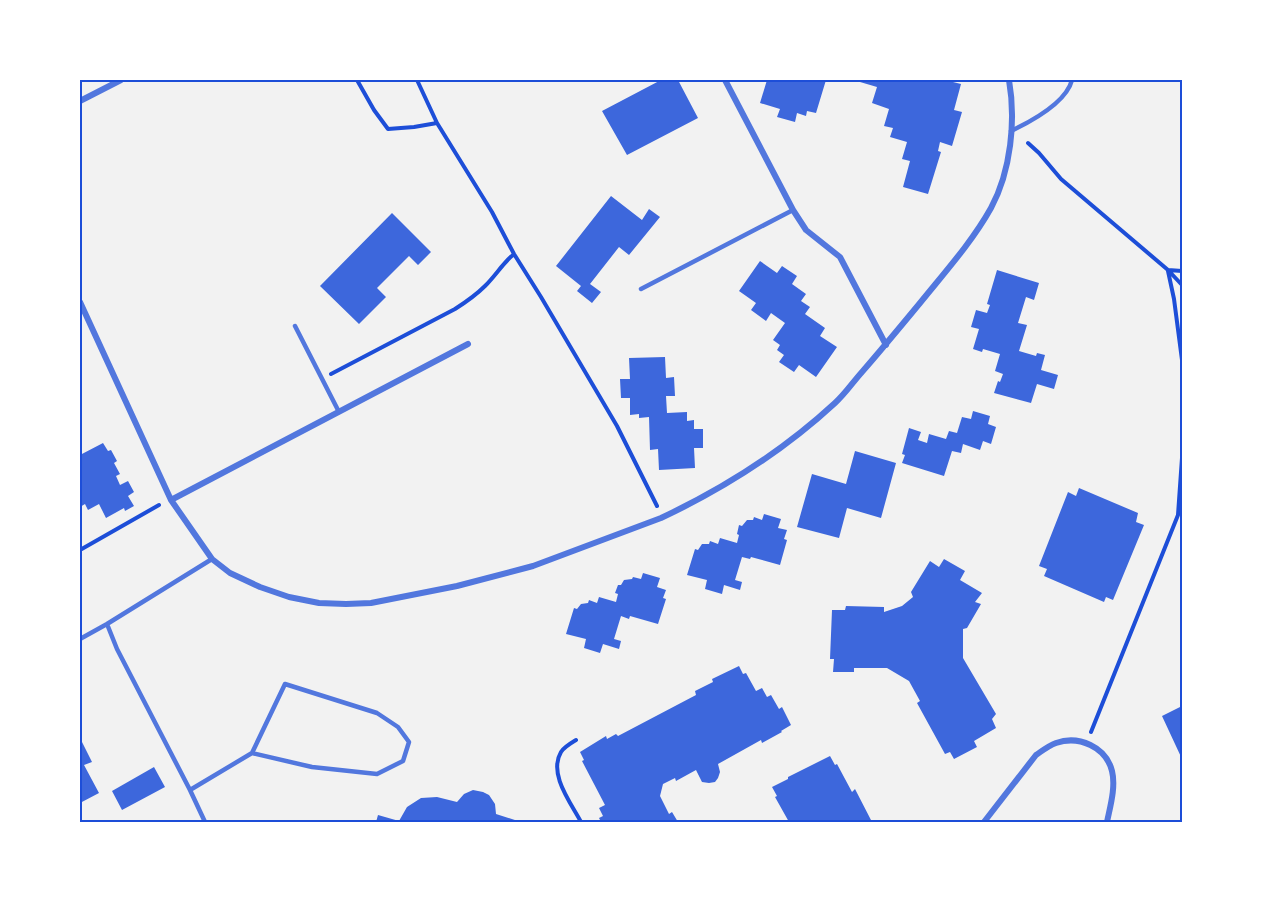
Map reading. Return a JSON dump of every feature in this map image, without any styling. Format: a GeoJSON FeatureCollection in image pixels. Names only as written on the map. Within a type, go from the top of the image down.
{"type":"FeatureCollection","features":[{"type":"Feature","properties":{"kind":"street"},"geometry":{"type":"LineString","coordinates":[[80,101],[121,80]]}},
{"type":"Feature","properties":{"kind":"street"},"geometry":{"type":"LineString","coordinates":[[725,80],[793,210],[806,230],[840,258],[886,345]]}},
{"type":"Feature","properties":{"kind":"street"},"geometry":{"type":"LineString","coordinates":[[80,302],[171,500],[212,559],[230,573],[269,590],[319,603],[371,603],[434,591],[533,566],[661,518],[714,492],[746,472],[779,450],[836,402],[886,345],[975,233],[992,206],[1003,178],[1011,141],[1012,98],[1009,80]]}},
{"type":"Feature","properties":{"kind":"street"},"geometry":{"type":"LineString","coordinates":[[171,500],[468,344]]}},
{"type":"Feature","properties":{"kind":"street"},"geometry":{"type":"LineString","coordinates":[[984,822],[1036,755],[1056,743],[1067,741],[1086,743],[1096,748],[1108,760],[1112,772],[1113,788],[1107,822]]}},
{"type":"Feature","properties":{"kind":"lane"},"geometry":{"type":"LineString","coordinates":[[1011,131],[1028,123],[1059,101],[1072,80]]}},
{"type":"Feature","properties":{"kind":"lane"},"geometry":{"type":"LineString","coordinates":[[641,289],[793,210]]}},
{"type":"Feature","properties":{"kind":"lane"},"geometry":{"type":"LineString","coordinates":[[295,326],[339,412]]}},
{"type":"Feature","properties":{"kind":"lane"},"geometry":{"type":"LineString","coordinates":[[80,639],[212,559]]}},
{"type":"Feature","properties":{"kind":"lane"},"geometry":{"type":"LineString","coordinates":[[107,624],[117,649],[205,822]]}},
{"type":"Feature","properties":{"kind":"lane"},"geometry":{"type":"LineString","coordinates":[[190,790],[252,753],[285,684],[377,713],[398,727],[409,742],[404,761],[377,774],[312,766],[252,753]]}},
{"type":"Feature","properties":{"kind":"path"},"geometry":{"type":"LineString","coordinates":[[357,80],[388,129],[414,128],[438,123]]}},
{"type":"Feature","properties":{"kind":"path"},"geometry":{"type":"LineString","coordinates":[[417,80],[438,123],[617,426],[658,508]]}},
{"type":"Feature","properties":{"kind":"path"},"geometry":{"type":"LineString","coordinates":[[1028,143],[1061,179],[1168,270],[1182,285]]}},
{"type":"Feature","properties":{"kind":"path"},"geometry":{"type":"LineString","coordinates":[[323,379],[455,309],[486,285],[514,254]]}},
{"type":"Feature","properties":{"kind":"path"},"geometry":{"type":"LineString","coordinates":[[1168,270],[1182,271]]}},
{"type":"Feature","properties":{"kind":"path"},"geometry":{"type":"LineString","coordinates":[[1168,270],[1182,360]]}},
{"type":"Feature","properties":{"kind":"path"},"geometry":{"type":"LineString","coordinates":[[1086,743],[1178,515],[1182,458]]}},
{"type":"Feature","properties":{"kind":"path"},"geometry":{"type":"LineString","coordinates":[[80,550],[154,507],[171,500]]}},
{"type":"Feature","properties":{"kind":"path"},"geometry":{"type":"LineString","coordinates":[[576,740],[562,750],[556,764],[557,777],[581,822]]}},
{"type":"Feature","properties":{"kind":"building"},"geometry":{"type":"Polygon","coordinates":[[[661,80],[678,80],[698,118],[627,155],[602,111],[661,80]]]}},
{"type":"Feature","properties":{"kind":"building"},"geometry":{"type":"Polygon","coordinates":[[[767,80],[826,80],[816,113],[807,111],[806,116],[797,113],[795,122],[777,117],[780,109],[760,103],[767,80]]]}},
{"type":"Feature","properties":{"kind":"building"},"geometry":{"type":"Polygon","coordinates":[[[861,80],[953,80],[961,84],[954,110],[962,112],[952,146],[940,142],[938,151],[941,152],[928,194],[903,187],[910,161],[902,159],[907,142],[890,137],[893,128],[884,126],[889,109],[872,103],[877,87],[860,82],[861,80]]]}},
{"type":"Feature","properties":{"kind":"building"},"geometry":{"type":"Polygon","coordinates":[[[611,196],[642,220],[649,209],[660,217],[629,255],[619,247],[590,284],[601,292],[592,303],[577,291],[581,286],[556,266],[611,196]]]}},
{"type":"Feature","properties":{"kind":"building"},"geometry":{"type":"Polygon","coordinates":[[[392,213],[431,252],[418,265],[409,256],[377,288],[386,297],[359,324],[320,286],[392,213]]]}},
{"type":"Feature","properties":{"kind":"building"},"geometry":{"type":"Polygon","coordinates":[[[760,261],[777,273],[782,266],[797,276],[792,284],[806,294],[801,301],[810,307],[805,314],[825,328],[820,336],[837,347],[816,377],[799,365],[794,372],[779,362],[784,355],[777,350],[780,345],[773,340],[785,323],[771,313],[766,321],[751,310],[756,303],[739,291],[760,261]]]}},
{"type":"Feature","properties":{"kind":"building"},"geometry":{"type":"Polygon","coordinates":[[[997,270],[1039,283],[1034,300],[1026,297],[1018,323],[1027,325],[1019,351],[1036,356],[1037,353],[1045,355],[1041,370],[1058,375],[1054,389],[1037,384],[1031,403],[994,393],[1003,374],[995,371],[1000,354],[983,349],[982,352],[973,349],[979,329],[971,327],[976,310],[987,313],[990,305],[987,304],[997,270]]]}},
{"type":"Feature","properties":{"kind":"building"},"geometry":{"type":"Polygon","coordinates":[[[665,357],[666,378],[674,377],[675,396],[666,396],[667,413],[687,412],[687,421],[694,420],[694,429],[703,429],[703,448],[694,448],[695,468],[659,470],[658,449],[650,450],[649,417],[639,418],[639,414],[630,415],[630,398],[621,398],[620,379],[630,379],[629,358],[665,357]]]}},
{"type":"Feature","properties":{"kind":"building"},"geometry":{"type":"Polygon","coordinates":[[[973,411],[990,416],[988,424],[996,427],[991,444],[983,441],[980,450],[963,444],[961,453],[952,451],[944,476],[902,463],[909,428],[921,432],[918,440],[927,443],[929,434],[946,439],[949,431],[957,433],[962,417],[971,419],[973,411]]]}},
{"type":"Feature","properties":{"kind":"building"},"geometry":{"type":"Polygon","coordinates":[[[103,443],[108,451],[111,450],[117,461],[114,463],[120,474],[116,476],[120,485],[128,481],[134,492],[128,496],[134,506],[125,511],[124,508],[106,518],[99,504],[88,510],[85,504],[80,507],[80,455],[103,443]]]}},
{"type":"Feature","properties":{"kind":"building"},"geometry":{"type":"Polygon","coordinates":[[[855,451],[896,463],[881,518],[847,508],[839,538],[797,527],[812,474],[846,484],[855,451]]]}},
{"type":"Feature","properties":{"kind":"building"},"geometry":{"type":"Polygon","coordinates":[[[1079,488],[1138,513],[1136,522],[1144,525],[1113,600],[1106,597],[1104,602],[1044,576],[1047,569],[1039,566],[1068,492],[1076,496],[1079,488]]]}},
{"type":"Feature","properties":{"kind":"building"},"geometry":{"type":"Polygon","coordinates":[[[764,514],[781,519],[778,528],[787,530],[784,539],[787,540],[780,565],[751,557],[750,559],[742,557],[735,580],[742,582],[740,590],[724,585],[722,594],[705,589],[707,580],[687,575],[695,549],[698,550],[702,544],[709,544],[710,541],[718,544],[720,538],[737,543],[739,525],[742,526],[754,517],[762,520],[764,514]]]}},
{"type":"Feature","properties":{"kind":"building"},"geometry":{"type":"Polygon","coordinates":[[[944,559],[965,571],[960,580],[982,593],[975,602],[981,604],[967,628],[963,629],[963,658],[996,714],[992,719],[996,728],[974,741],[977,747],[954,759],[950,752],[945,754],[917,703],[920,701],[909,681],[887,668],[854,668],[854,672],[833,672],[834,659],[830,659],[832,610],[845,610],[846,606],[884,607],[884,612],[902,606],[913,597],[911,592],[930,561],[939,567],[944,559]]]}},
{"type":"Feature","properties":{"kind":"building"},"geometry":{"type":"Polygon","coordinates":[[[643,573],[660,578],[657,587],[666,590],[663,598],[666,599],[658,624],[630,616],[629,619],[621,616],[614,639],[621,641],[619,649],[603,644],[600,653],[584,648],[586,639],[566,634],[574,608],[577,609],[589,600],[597,603],[599,597],[616,602],[618,594],[615,593],[618,585],[633,577],[641,579],[643,573]]]}},
{"type":"Feature","properties":{"kind":"building"},"geometry":{"type":"Polygon","coordinates":[[[739,666],[743,674],[746,673],[756,691],[762,688],[767,697],[771,695],[779,709],[782,707],[791,725],[762,743],[761,740],[718,764],[720,772],[715,782],[702,782],[696,770],[676,781],[675,778],[663,784],[660,796],[669,814],[672,812],[678,822],[601,822],[599,818],[603,816],[599,808],[605,805],[582,761],[584,760],[580,752],[606,736],[607,739],[616,734],[618,736],[696,695],[695,691],[713,682],[712,679],[739,666]]]}},
{"type":"Feature","properties":{"kind":"building"},"geometry":{"type":"Polygon","coordinates":[[[1182,706],[1182,759],[1162,716],[1182,706]]]}},
{"type":"Feature","properties":{"kind":"building"},"geometry":{"type":"Polygon","coordinates":[[[80,738],[92,762],[84,765],[99,793],[80,803],[80,738]]]}},
{"type":"Feature","properties":{"kind":"building"},"geometry":{"type":"Polygon","coordinates":[[[830,756],[835,765],[837,764],[852,792],[855,789],[872,822],[789,822],[772,787],[830,756]]]}},
{"type":"Feature","properties":{"kind":"building"},"geometry":{"type":"Polygon","coordinates":[[[154,767],[165,787],[122,810],[112,791],[154,767]]]}},
{"type":"Feature","properties":{"kind":"building"},"geometry":{"type":"Polygon","coordinates":[[[473,790],[489,795],[495,804],[496,814],[521,822],[376,822],[378,815],[399,821],[407,807],[421,798],[437,797],[457,802],[464,794],[473,790]]]}}]}
